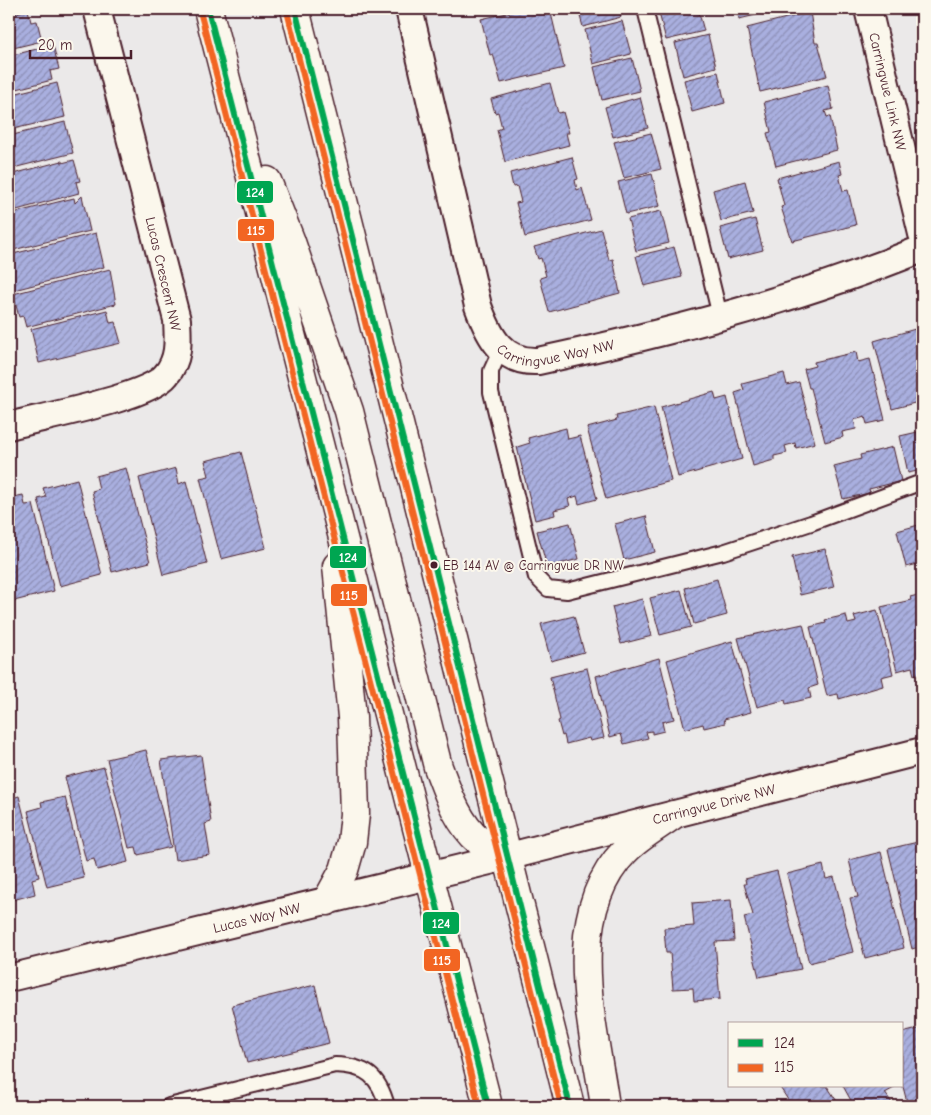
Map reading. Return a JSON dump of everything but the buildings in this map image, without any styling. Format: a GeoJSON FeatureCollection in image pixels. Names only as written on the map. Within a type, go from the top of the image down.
{"type":"FeatureCollection","features":[{"type":"Feature","properties":{"kind":"main road"},"geometry":{"type":"LineString","coordinates":[[208,9],[488,1106]]}},
{"type":"Feature","properties":{"kind":"main road"},"geometry":{"type":"LineString","coordinates":[[295,9],[506,857],[570,1106]]}},
{"type":"Feature","properties":{"kind":"main road"},"geometry":{"type":"LineString","coordinates":[[226,78],[291,242],[349,411],[438,767],[450,800],[464,824],[479,842],[506,857]]}},
{"type":"Feature","properties":{"kind":"main road"},"geometry":{"type":"LineString","coordinates":[[327,472],[352,717],[355,793],[352,842],[344,870],[327,901]]}},
{"type":"Feature","properties":{"kind":"main road"},"geometry":{"type":"LineString","coordinates":[[605,1106],[586,975],[588,929],[593,908],[607,874],[625,851],[673,815]]}},
{"type":"Feature","properties":{"kind":"street","name":"Lucas Crescent NW"},"geometry":{"type":"LineString","coordinates":[[9,426],[130,395],[153,385],[165,376],[173,364],[179,346],[177,320],[97,9]]}},
{"type":"Feature","properties":{"kind":"street","name":"Carringvue Way NW"},"geometry":{"type":"LineString","coordinates":[[409,9],[478,306],[486,328],[501,348],[514,358],[526,362],[538,361],[720,316],[802,294],[864,273],[922,249]]}},
{"type":"Feature","properties":{"kind":"street","name":"Carringvue Link NW"},"geometry":{"type":"LineString","coordinates":[[868,9],[922,234]]}},
{"type":"Feature","properties":{"kind":"street","name":"Carringvue Drive NW"},"geometry":{"type":"LineString","coordinates":[[506,857],[922,751]]}},
{"type":"Feature","properties":{"kind":"street","name":"Lucas Way NW"},"geometry":{"type":"LineString","coordinates":[[9,978],[506,857]]}},
{"type":"Feature","properties":{"kind":"lane"},"geometry":{"type":"LineString","coordinates":[[645,9],[720,316]]}},
{"type":"Feature","properties":{"kind":"lane"},"geometry":{"type":"LineString","coordinates":[[501,348],[491,371],[494,403],[536,577],[548,589],[566,591],[723,552],[811,523],[922,482]]}},
{"type":"Feature","properties":{"kind":"lane"},"geometry":{"type":"LineString","coordinates":[[169,1106],[335,1065],[356,1067],[366,1071],[374,1078],[387,1106]]}},
{"type":"Feature","properties":{"kind":"transit line","name":"124"},"geometry":{"type":"LineString","coordinates":[[208,9],[488,1106]]}},
{"type":"Feature","properties":{"kind":"transit line","name":"124"},"geometry":{"type":"LineString","coordinates":[[295,9],[570,1106]]}},
{"type":"Feature","properties":{"kind":"transit line","name":"115"},"geometry":{"type":"LineString","coordinates":[[200,11],[479,1106]]}},
{"type":"Feature","properties":{"kind":"transit line","name":"115"},"geometry":{"type":"LineString","coordinates":[[287,11],[561,1106]]}},
{"type":"Feature","properties":{"kind":"place","name":"EB 144 AV @ Carringvue DR NW"},"geometry":{"type":"Point","coordinates":[434,565]}}]}
